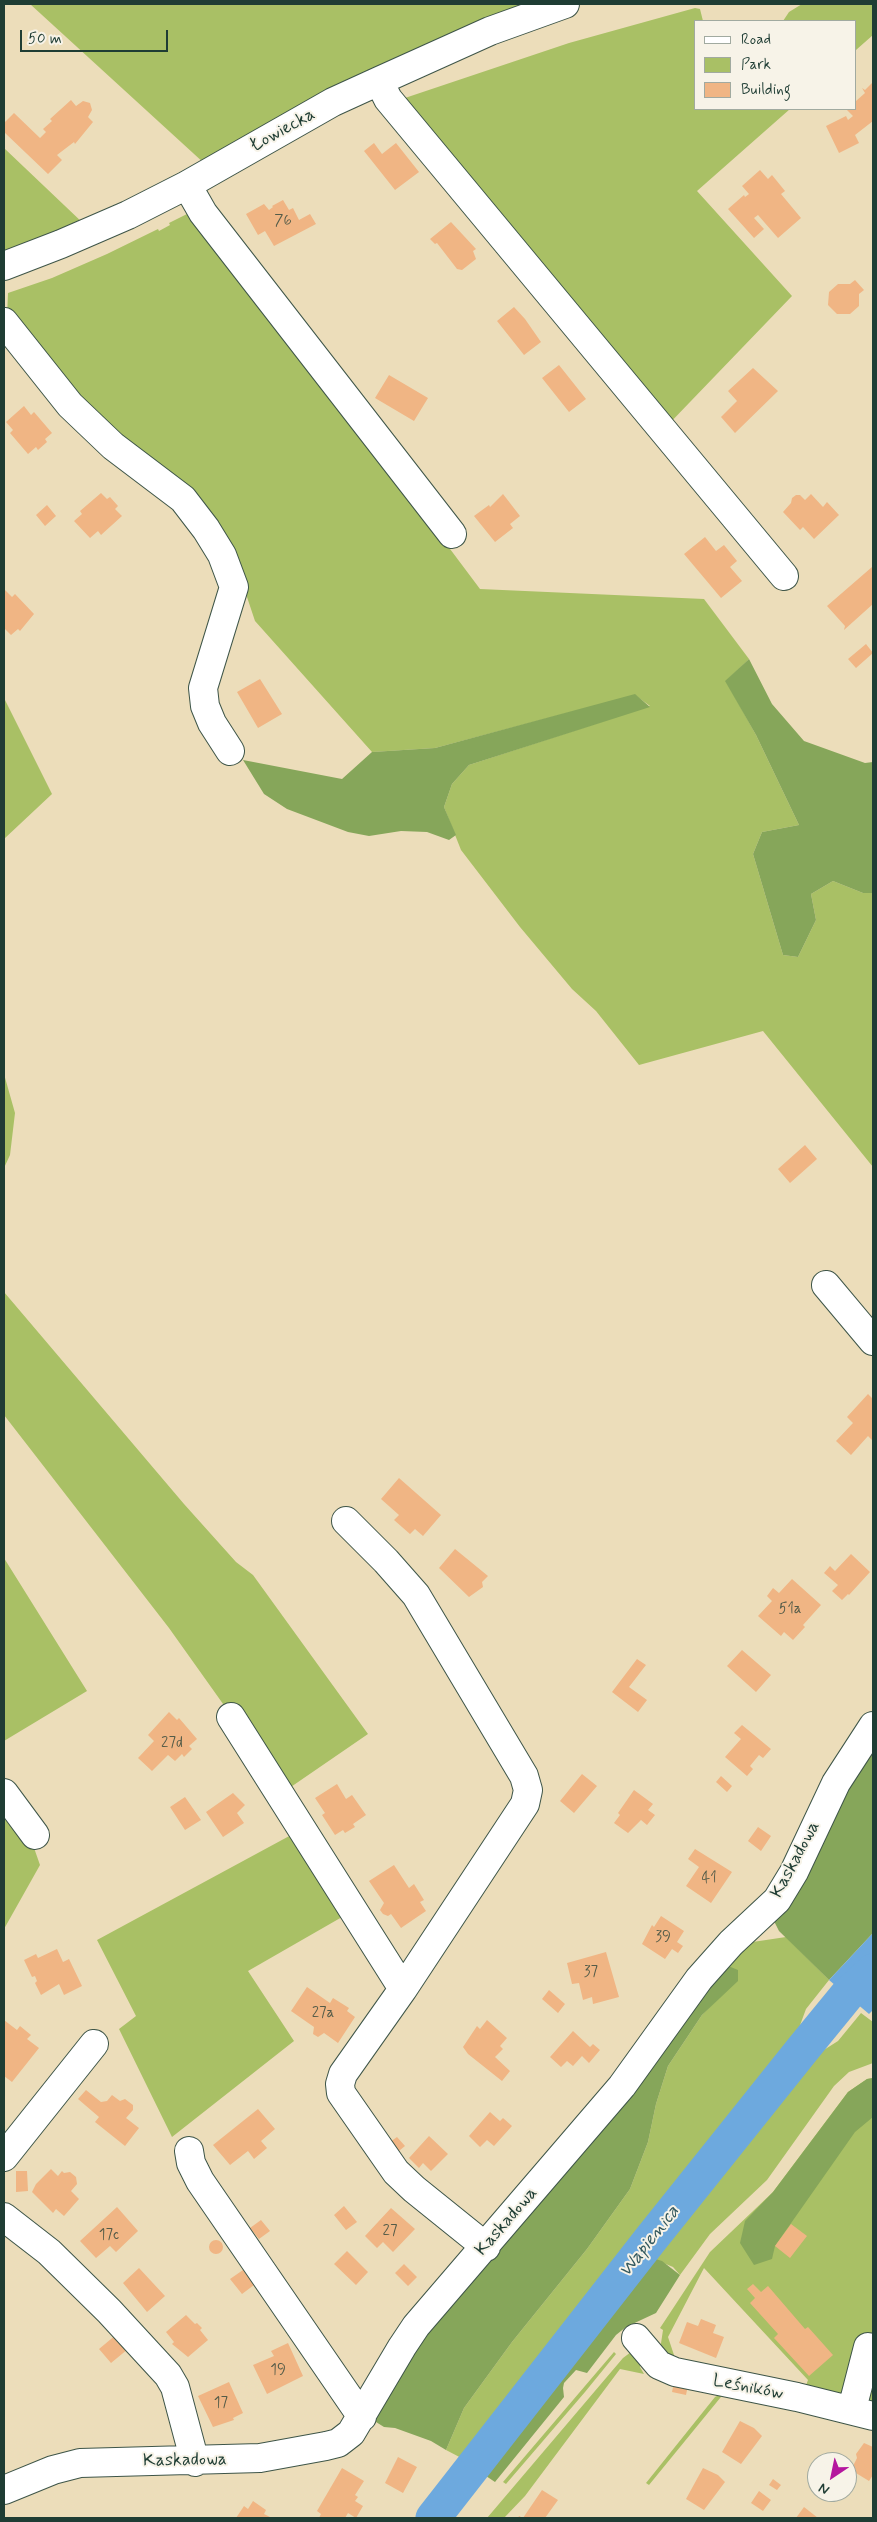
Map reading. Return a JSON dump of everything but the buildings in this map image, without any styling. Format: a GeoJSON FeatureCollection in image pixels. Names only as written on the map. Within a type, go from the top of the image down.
{"type":"FeatureCollection","features":[{"type":"Feature","properties":{"kind":"street","name":"Łowiecka"},"geometry":{"type":"LineString","coordinates":[[4,266],[120,219],[187,185],[333,102],[490,31],[566,4]]}},
{"type":"Feature","properties":{"kind":"street"},"geometry":{"type":"LineString","coordinates":[[379,81],[388,99],[784,576]]}},
{"type":"Feature","properties":{"kind":"street"},"geometry":{"type":"LineString","coordinates":[[187,185],[203,213],[452,534]]}},
{"type":"Feature","properties":{"kind":"street"},"geometry":{"type":"LineString","coordinates":[[4,322],[70,405],[112,446],[183,499],[206,529],[222,555],[234,587],[203,688],[204,706],[212,723],[230,751]]}},
{"type":"Feature","properties":{"kind":"street"},"geometry":{"type":"LineString","coordinates":[[826,1285],[873,1341]]}},
{"type":"Feature","properties":{"kind":"street"},"geometry":{"type":"LineString","coordinates":[[346,1521],[386,1561],[416,1595],[524,1776],[528,1790],[525,1804],[403,1989],[343,2074],[340,2084],[341,2093],[396,2172],[414,2189],[486,2247]]}},
{"type":"Feature","properties":{"kind":"street"},"geometry":{"type":"LineString","coordinates":[[231,1717],[403,1989]]}},
{"type":"Feature","properties":{"kind":"street","name":"Kaskadowa"},"geometry":{"type":"LineString","coordinates":[[4,2490],[53,2470],[80,2463],[195,2462],[260,2458],[338,2443],[351,2433],[416,2326],[486,2247],[622,2086],[699,1979],[731,1943],[777,1900],[794,1872],[836,1783],[873,1726]]}},
{"type":"Feature","properties":{"kind":"street"},"geometry":{"type":"LineString","coordinates":[[4,1792],[35,1835]]}},
{"type":"Feature","properties":{"kind":"street"},"geometry":{"type":"LineString","coordinates":[[4,2156],[94,2044]]}},
{"type":"Feature","properties":{"kind":"street"},"geometry":{"type":"LineString","coordinates":[[190,2151],[191,2163],[200,2180],[362,2417]]}},
{"type":"Feature","properties":{"kind":"street"},"geometry":{"type":"LineString","coordinates":[[4,2217],[48,2252],[109,2311],[168,2375],[175,2387],[195,2462]]}},
{"type":"Feature","properties":{"kind":"street","name":"Leśników"},"geometry":{"type":"LineString","coordinates":[[636,2338],[659,2365],[675,2372],[863,2412]]}},
{"type":"Feature","properties":{"kind":"street"},"geometry":{"type":"LineString","coordinates":[[863,2412],[868,2347]]}},
{"type":"Feature","properties":{"kind":"green space"},"geometry":{"type":"Polygon","coordinates":[[[30,4],[543,4],[205,164],[30,4]]]}},
{"type":"Feature","properties":{"kind":"green space"},"geometry":{"type":"Polygon","coordinates":[[[802,4],[873,4],[873,35],[857,49],[857,20],[784,20],[789,12],[802,4]]]}},
{"type":"Feature","properties":{"kind":"green space"},"geometry":{"type":"Polygon","coordinates":[[[695,8],[700,9],[703,20],[694,20],[694,110],[789,110],[697,191],[792,296],[665,428],[396,101],[569,43],[695,8]]]}},
{"type":"Feature","properties":{"kind":"green space"},"geometry":{"type":"Polygon","coordinates":[[[4,148],[85,225],[4,257],[4,148]]]}},
{"type":"Feature","properties":{"kind":"green space"},"geometry":{"type":"Polygon","coordinates":[[[193,211],[310,362],[480,589],[704,599],[749,659],[726,681],[756,735],[799,825],[762,832],[753,854],[783,955],[798,957],[816,920],[811,894],[833,881],[863,893],[873,893],[873,1167],[763,1031],[639,1065],[596,1011],[572,989],[520,927],[461,850],[444,807],[452,784],[469,765],[650,706],[635,695],[435,748],[372,752],[255,621],[243,585],[7,317],[8,293],[52,278],[158,229],[159,231],[170,225],[169,223],[193,211]]]}},
{"type":"Feature","properties":{"kind":"green space"},"geometry":{"type":"Polygon","coordinates":[[[749,659],[772,704],[804,741],[865,763],[873,762],[873,893],[863,893],[833,881],[811,894],[816,920],[798,957],[783,955],[753,854],[762,832],[799,825],[756,735],[725,681],[749,659]]]}},
{"type":"Feature","properties":{"kind":"green space"},"geometry":{"type":"Polygon","coordinates":[[[635,694],[650,707],[469,765],[452,784],[444,807],[456,835],[449,840],[427,832],[401,831],[369,836],[348,832],[287,809],[264,794],[243,760],[342,779],[372,752],[435,748],[635,694]]]}},
{"type":"Feature","properties":{"kind":"green space"},"geometry":{"type":"Polygon","coordinates":[[[4,698],[52,794],[4,839],[4,698]]]}},
{"type":"Feature","properties":{"kind":"green space"},"geometry":{"type":"Polygon","coordinates":[[[4,1074],[15,1113],[10,1155],[4,1168],[4,1074]]]}},
{"type":"Feature","properties":{"kind":"green space"},"geometry":{"type":"Polygon","coordinates":[[[4,1292],[184,1504],[236,1562],[253,1575],[368,1734],[285,1791],[169,1628],[4,1415],[4,1292]]]}},
{"type":"Feature","properties":{"kind":"green space"},"geometry":{"type":"Polygon","coordinates":[[[4,1558],[87,1691],[4,1741],[4,1558]]]}},
{"type":"Feature","properties":{"kind":"green space"},"geometry":{"type":"Polygon","coordinates":[[[873,1737],[873,1933],[829,1980],[779,1931],[774,1921],[873,1737]]]}},
{"type":"Feature","properties":{"kind":"green space"},"geometry":{"type":"Polygon","coordinates":[[[4,1806],[33,1845],[40,1865],[4,1929],[4,1806]]]}},
{"type":"Feature","properties":{"kind":"green space"},"geometry":{"type":"Polygon","coordinates":[[[293,1834],[349,1913],[248,1971],[294,2041],[172,2137],[119,2029],[136,2016],[97,1940],[293,1834]]]}},
{"type":"Feature","properties":{"kind":"green space"},"geometry":{"type":"Polygon","coordinates":[[[786,1937],[829,1980],[806,2009],[792,2047],[714,2143],[469,2462],[446,2450],[464,2408],[512,2342],[587,2249],[630,2189],[648,2142],[656,2104],[668,2066],[702,2015],[716,2000],[721,1963],[746,1943],[786,1937]]]}},
{"type":"Feature","properties":{"kind":"green space"},"geometry":{"type":"Polygon","coordinates":[[[721,1963],[738,1970],[738,1981],[702,2015],[668,2066],[656,2104],[648,2142],[630,2189],[587,2249],[512,2342],[464,2408],[446,2450],[431,2441],[395,2428],[384,2427],[376,2422],[373,2414],[394,2369],[721,1963]]]}},
{"type":"Feature","properties":{"kind":"green space"},"geometry":{"type":"Polygon","coordinates":[[[861,2013],[873,2022],[873,2063],[849,2072],[834,2086],[767,2180],[710,2234],[680,2275],[673,2267],[649,2257],[808,2060],[838,2041],[861,2013]]]}},
{"type":"Feature","properties":{"kind":"green space"},"geometry":{"type":"Polygon","coordinates":[[[873,2078],[873,2407],[685,2370],[660,2350],[663,2330],[660,2328],[710,2252],[773,2192],[848,2092],[867,2079],[873,2078]],[[704,2268],[668,2337],[676,2361],[805,2388],[808,2380],[704,2268]]]}},
{"type":"Feature","properties":{"kind":"green space"},"geometry":{"type":"Polygon","coordinates":[[[873,2078],[873,2117],[855,2132],[775,2246],[772,2259],[754,2265],[740,2243],[745,2221],[773,2192],[848,2092],[867,2079],[873,2078]]]}},
{"type":"Feature","properties":{"kind":"green space"},"geometry":{"type":"Polygon","coordinates":[[[649,2257],[662,2261],[680,2275],[656,2313],[626,2327],[616,2335],[587,2373],[576,2370],[564,2383],[564,2397],[495,2482],[477,2470],[649,2257]]]}},
{"type":"Feature","properties":{"kind":"green space"},"geometry":{"type":"Polygon","coordinates":[[[614,2352],[616,2354],[585,2392],[506,2484],[503,2482],[614,2352]]]}},
{"type":"Feature","properties":{"kind":"green space"},"geometry":{"type":"Polygon","coordinates":[[[631,2352],[641,2357],[640,2367],[644,2374],[620,2369],[525,2496],[504,2518],[487,2518],[623,2358],[631,2352]]]}},
{"type":"Feature","properties":{"kind":"green space"},"geometry":{"type":"Polygon","coordinates":[[[725,2392],[649,2485],[646,2483],[715,2397],[725,2392]]]}},
{"type":"Feature","properties":{"kind":"water"},"geometry":{"type":"Polygon","coordinates":[[[873,1933],[873,2010],[869,2014],[829,1980],[873,1933]]]}},
{"type":"Feature","properties":{"kind":"waterway","name":"Wapienica"},"geometry":{"type":"LineString","coordinates":[[433,2518],[650,2240],[802,2050],[847,1995],[873,1971]]}}]}
